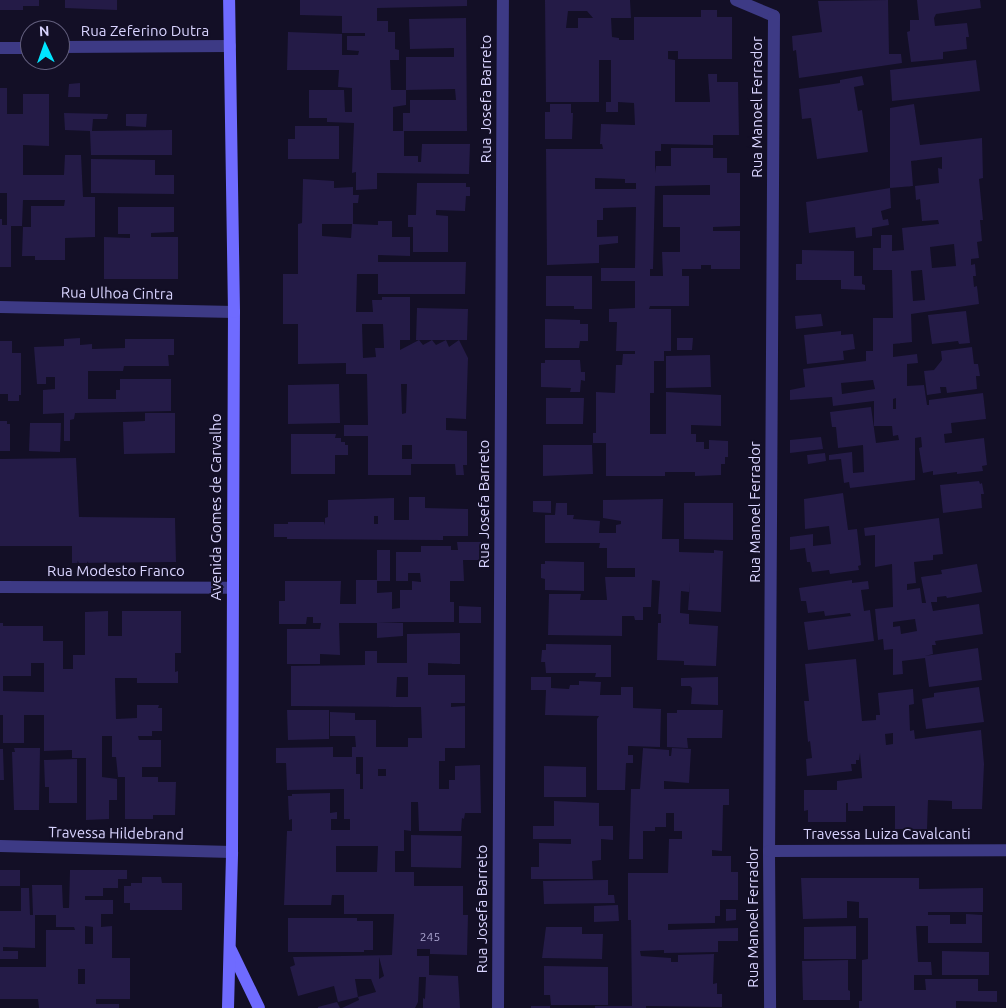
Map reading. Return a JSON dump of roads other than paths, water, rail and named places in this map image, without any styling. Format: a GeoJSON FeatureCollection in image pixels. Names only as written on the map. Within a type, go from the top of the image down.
{"type":"FeatureCollection","features":[{"type":"Feature","properties":{"kind":"street","name":"Avenida Gomes de Carvalho"},"geometry":{"type":"LineString","coordinates":[[229,0],[234,312],[230,948],[259,1008]]}},
{"type":"Feature","properties":{"kind":"street","name":"Rua Josefa Barreto"},"geometry":{"type":"LineString","coordinates":[[498,1008],[502,0]]}},
{"type":"Feature","properties":{"kind":"street","name":"Rua Manoel Ferrador"},"geometry":{"type":"LineString","coordinates":[[736,0],[774,16],[769,851],[770,1008]]}},
{"type":"Feature","properties":{"kind":"street","name":"Rua Zeferino Dutra"},"geometry":{"type":"LineString","coordinates":[[70,47],[230,46]]}},
{"type":"Feature","properties":{"kind":"street"},"geometry":{"type":"LineString","coordinates":[[0,48],[20,48]]}},
{"type":"Feature","properties":{"kind":"street","name":"Rua Ulhoa Cintra"},"geometry":{"type":"LineString","coordinates":[[0,307],[234,312]]}},
{"type":"Feature","properties":{"kind":"street","name":"Rua Modesto Franco"},"geometry":{"type":"LineString","coordinates":[[0,587],[231,588]]}},
{"type":"Feature","properties":{"kind":"street","name":"Travessa Hildebrand"},"geometry":{"type":"LineString","coordinates":[[0,846],[232,852]]}},
{"type":"Feature","properties":{"kind":"street","name":"Travessa Luiza Cavalcanti"},"geometry":{"type":"LineString","coordinates":[[769,851],[1006,850]]}},
{"type":"Feature","properties":{"kind":"street"},"geometry":{"type":"LineString","coordinates":[[228,1008],[230,948]]}}]}
